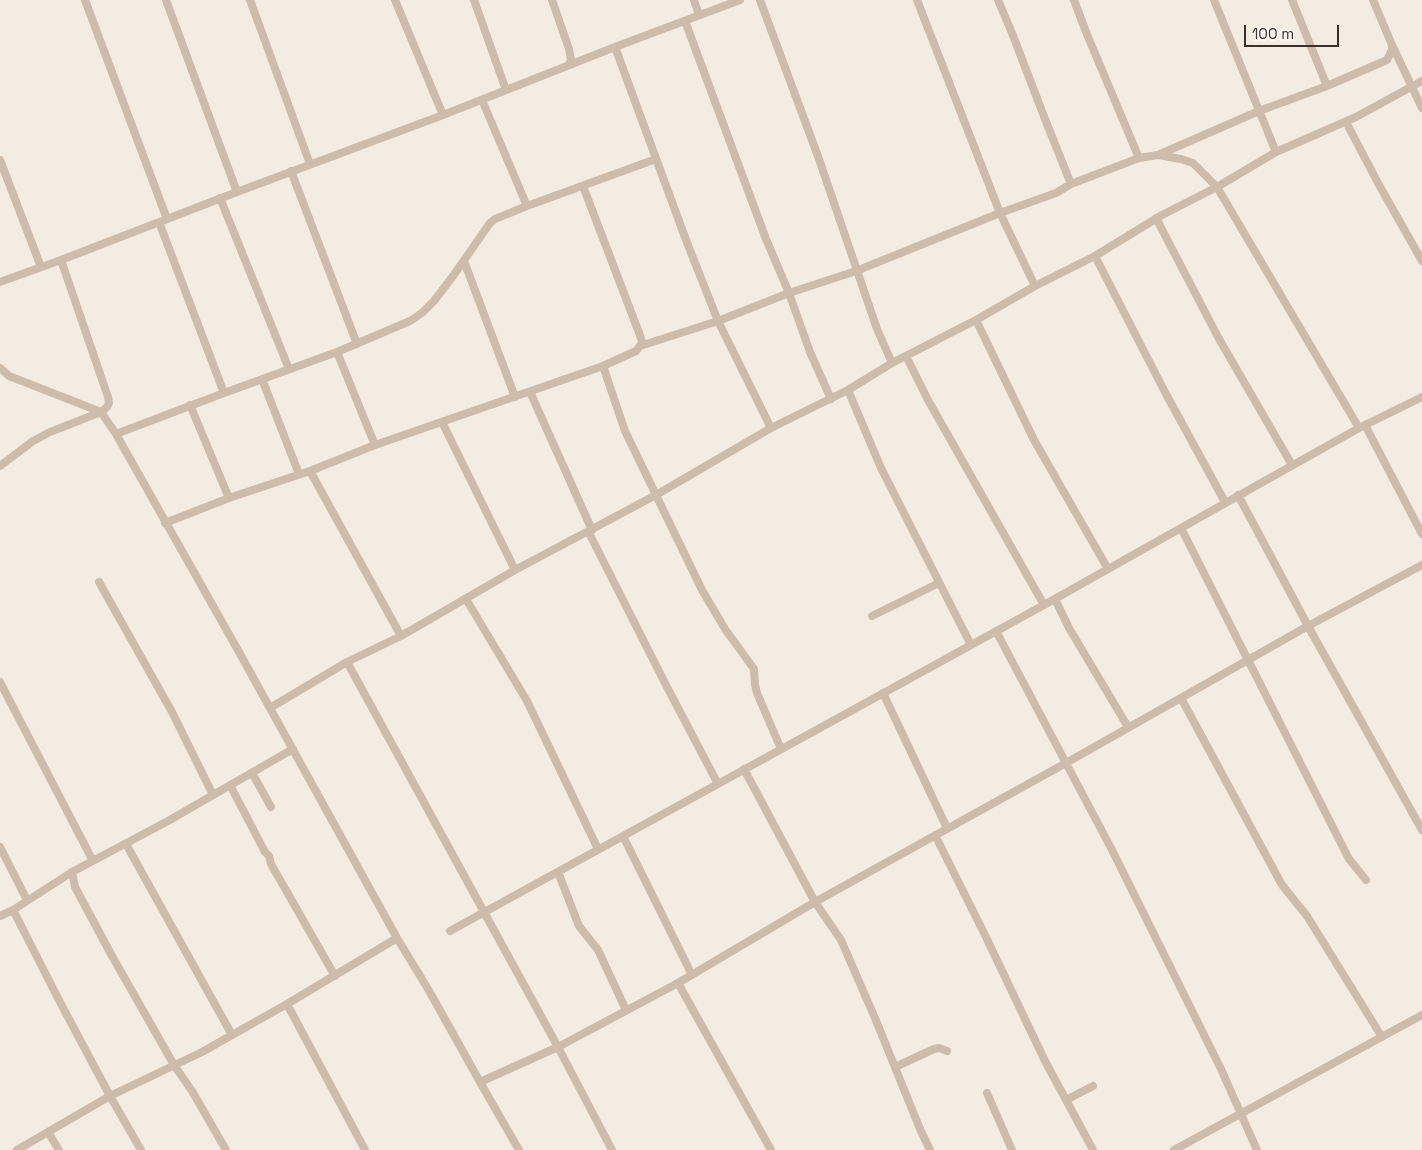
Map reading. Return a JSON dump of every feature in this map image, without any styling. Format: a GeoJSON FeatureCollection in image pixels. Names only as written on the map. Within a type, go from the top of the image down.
{"type":"FeatureCollection","features":[{"type":"Feature","properties":{"kind":"street"},"geometry":{"type":"LineString","coordinates":[[85,0],[224,392]]}},
{"type":"Feature","properties":{"kind":"street"},"geometry":{"type":"LineString","coordinates":[[166,0],[237,192]]}},
{"type":"Feature","properties":{"kind":"street"},"geometry":{"type":"LineString","coordinates":[[250,0],[310,164]]}},
{"type":"Feature","properties":{"kind":"street"},"geometry":{"type":"LineString","coordinates":[[395,0],[443,115]]}},
{"type":"Feature","properties":{"kind":"street"},"geometry":{"type":"LineString","coordinates":[[474,0],[506,90]]}},
{"type":"Feature","properties":{"kind":"street"},"geometry":{"type":"LineString","coordinates":[[552,0],[569,49],[571,60],[569,65]]}},
{"type":"Feature","properties":{"kind":"street"},"geometry":{"type":"LineString","coordinates":[[694,0],[699,15]]}},
{"type":"Feature","properties":{"kind":"street"},"geometry":{"type":"LineString","coordinates":[[0,282],[443,115],[740,0]]}},
{"type":"Feature","properties":{"kind":"street"},"geometry":{"type":"LineString","coordinates":[[760,0],[819,159],[877,329],[892,363]]}},
{"type":"Feature","properties":{"kind":"street"},"geometry":{"type":"LineString","coordinates":[[917,0],[1000,213],[1035,286]]}},
{"type":"Feature","properties":{"kind":"street"},"geometry":{"type":"LineString","coordinates":[[998,0],[1071,184]]}},
{"type":"Feature","properties":{"kind":"street"},"geometry":{"type":"LineString","coordinates":[[1074,0],[1140,158]]}},
{"type":"Feature","properties":{"kind":"street"},"geometry":{"type":"LineString","coordinates":[[1214,0],[1276,152]]}},
{"type":"Feature","properties":{"kind":"street"},"geometry":{"type":"LineString","coordinates":[[1292,0],[1327,86]]}},
{"type":"Feature","properties":{"kind":"street"},"geometry":{"type":"LineString","coordinates":[[1373,0],[1422,108]]}},
{"type":"Feature","properties":{"kind":"street"},"geometry":{"type":"LineString","coordinates":[[685,20],[766,239],[790,293],[810,352],[831,399]]}},
{"type":"Feature","properties":{"kind":"street"},"geometry":{"type":"LineString","coordinates":[[640,346],[718,321],[790,293],[856,271],[1056,192],[1071,184],[1140,158],[1158,155],[1259,111],[1327,86],[1386,60],[1392,50],[1392,45]]}},
{"type":"Feature","properties":{"kind":"street"},"geometry":{"type":"LineString","coordinates":[[615,47],[718,321],[772,428]]}},
{"type":"Feature","properties":{"kind":"street"},"geometry":{"type":"LineString","coordinates":[[270,708],[347,662],[401,636],[515,570],[656,495],[772,428],[848,390],[892,363],[1095,256],[1156,218],[1217,188],[1276,152],[1346,122],[1422,81]]}},
{"type":"Feature","properties":{"kind":"street"},"geometry":{"type":"LineString","coordinates":[[482,100],[527,206]]}},
{"type":"Feature","properties":{"kind":"street"},"geometry":{"type":"LineString","coordinates":[[1346,122],[1422,261]]}},
{"type":"Feature","properties":{"kind":"street"},"geometry":{"type":"LineString","coordinates":[[1158,155],[1193,163],[1217,188],[1362,426],[1422,534]]}},
{"type":"Feature","properties":{"kind":"street"},"geometry":{"type":"LineString","coordinates":[[116,434],[224,392],[337,352],[410,322],[434,301],[464,262],[490,223],[500,216],[656,159]]}},
{"type":"Feature","properties":{"kind":"street"},"geometry":{"type":"LineString","coordinates":[[0,160],[42,267]]}},
{"type":"Feature","properties":{"kind":"street"},"geometry":{"type":"LineString","coordinates":[[291,171],[357,344]]}},
{"type":"Feature","properties":{"kind":"street"},"geometry":{"type":"LineString","coordinates":[[165,523],[229,498],[310,471],[376,445],[603,366],[636,351],[640,346],[641,338],[583,186]]}},
{"type":"Feature","properties":{"kind":"street"},"geometry":{"type":"LineString","coordinates":[[220,198],[289,369]]}},
{"type":"Feature","properties":{"kind":"street"},"geometry":{"type":"LineString","coordinates":[[1156,218],[1218,337],[1292,465]]}},
{"type":"Feature","properties":{"kind":"street"},"geometry":{"type":"LineString","coordinates":[[1095,256],[1166,394],[1225,502]]}},
{"type":"Feature","properties":{"kind":"street"},"geometry":{"type":"LineString","coordinates":[[0,466],[33,441],[50,432],[101,412],[107,407],[108,396],[61,260]]}},
{"type":"Feature","properties":{"kind":"street"},"geometry":{"type":"LineString","coordinates":[[464,262],[515,397]]}},
{"type":"Feature","properties":{"kind":"street"},"geometry":{"type":"LineString","coordinates":[[976,320],[1034,440],[1108,569]]}},
{"type":"Feature","properties":{"kind":"street"},"geometry":{"type":"LineString","coordinates":[[337,352],[376,445]]}},
{"type":"Feature","properties":{"kind":"street"},"geometry":{"type":"LineString","coordinates":[[906,356],[928,400],[1044,605]]}},
{"type":"Feature","properties":{"kind":"street"},"geometry":{"type":"LineString","coordinates":[[603,366],[625,431],[702,590],[725,629],[754,670],[757,693],[781,749]]}},
{"type":"Feature","properties":{"kind":"street"},"geometry":{"type":"LineString","coordinates":[[0,368],[9,376],[101,412],[116,434],[397,938],[519,1150]]}},
{"type":"Feature","properties":{"kind":"street"},"geometry":{"type":"LineString","coordinates":[[262,379],[299,474]]}},
{"type":"Feature","properties":{"kind":"street"},"geometry":{"type":"LineString","coordinates":[[848,390],[881,468],[971,645]]}},
{"type":"Feature","properties":{"kind":"street"},"geometry":{"type":"LineString","coordinates":[[530,392],[590,530],[666,687],[718,784]]}},
{"type":"Feature","properties":{"kind":"street"},"geometry":{"type":"LineString","coordinates":[[450,932],[1055,599],[1362,426],[1422,397]]}},
{"type":"Feature","properties":{"kind":"street"},"geometry":{"type":"LineString","coordinates":[[190,405],[229,498]]}},
{"type":"Feature","properties":{"kind":"street"},"geometry":{"type":"LineString","coordinates":[[442,422],[515,570]]}},
{"type":"Feature","properties":{"kind":"street"},"geometry":{"type":"LineString","coordinates":[[310,471],[401,636]]}},
{"type":"Feature","properties":{"kind":"street"},"geometry":{"type":"LineString","coordinates":[[1238,495],[1308,626],[1422,830]]}},
{"type":"Feature","properties":{"kind":"street"},"geometry":{"type":"LineString","coordinates":[[1181,528],[1348,859],[1366,880]]}},
{"type":"Feature","properties":{"kind":"street"},"geometry":{"type":"LineString","coordinates":[[480,1082],[558,1047],[678,983],[815,902],[934,835],[1066,763],[1308,626],[1422,565]]}},
{"type":"Feature","properties":{"kind":"street"},"geometry":{"type":"LineString","coordinates":[[99,582],[172,712],[214,795]]}},
{"type":"Feature","properties":{"kind":"street"},"geometry":{"type":"LineString","coordinates":[[872,616],[939,583]]}},
{"type":"Feature","properties":{"kind":"street"},"geometry":{"type":"LineString","coordinates":[[466,599],[527,701],[598,849]]}},
{"type":"Feature","properties":{"kind":"street"},"geometry":{"type":"LineString","coordinates":[[1055,599],[1069,628],[1128,727]]}},
{"type":"Feature","properties":{"kind":"street"},"geometry":{"type":"LineString","coordinates":[[996,631],[1111,848],[1221,1070],[1257,1150]]}},
{"type":"Feature","properties":{"kind":"street"},"geometry":{"type":"LineString","coordinates":[[347,662],[558,1047],[612,1150]]}},
{"type":"Feature","properties":{"kind":"street"},"geometry":{"type":"LineString","coordinates":[[0,682],[93,861]]}},
{"type":"Feature","properties":{"kind":"street"},"geometry":{"type":"LineString","coordinates":[[884,693],[947,828]]}},
{"type":"Feature","properties":{"kind":"street"},"geometry":{"type":"LineString","coordinates":[[1181,698],[1282,884],[1307,916],[1382,1037]]}},
{"type":"Feature","properties":{"kind":"street"},"geometry":{"type":"LineString","coordinates":[[0,916],[13,910],[72,872],[126,844],[293,749]]}},
{"type":"Feature","properties":{"kind":"street"},"geometry":{"type":"LineString","coordinates":[[744,769],[815,902],[841,940],[930,1150]]}},
{"type":"Feature","properties":{"kind":"street"},"geometry":{"type":"LineString","coordinates":[[252,773],[271,807]]}},
{"type":"Feature","properties":{"kind":"street"},"geometry":{"type":"LineString","coordinates":[[230,785],[265,852],[269,856],[271,864],[335,976]]}},
{"type":"Feature","properties":{"kind":"street"},"geometry":{"type":"LineString","coordinates":[[934,835],[985,935],[1045,1061],[1093,1150]]}},
{"type":"Feature","properties":{"kind":"street"},"geometry":{"type":"LineString","coordinates":[[623,836],[692,975]]}},
{"type":"Feature","properties":{"kind":"street"},"geometry":{"type":"LineString","coordinates":[[126,844],[232,1035]]}},
{"type":"Feature","properties":{"kind":"street"},"geometry":{"type":"LineString","coordinates":[[0,847],[27,900]]}},
{"type":"Feature","properties":{"kind":"street"},"geometry":{"type":"LineString","coordinates":[[72,872],[75,886],[112,956],[174,1065],[192,1091],[226,1150]]}},
{"type":"Feature","properties":{"kind":"street"},"geometry":{"type":"LineString","coordinates":[[558,872],[579,926],[598,950],[626,1010]]}},
{"type":"Feature","properties":{"kind":"street"},"geometry":{"type":"LineString","coordinates":[[13,910],[110,1096],[142,1150]]}},
{"type":"Feature","properties":{"kind":"street"},"geometry":{"type":"LineString","coordinates":[[17,1150],[110,1096],[202,1052],[335,976],[397,938]]}},
{"type":"Feature","properties":{"kind":"street"},"geometry":{"type":"LineString","coordinates":[[678,983],[771,1150]]}},
{"type":"Feature","properties":{"kind":"street"},"geometry":{"type":"LineString","coordinates":[[287,1004],[365,1150]]}},
{"type":"Feature","properties":{"kind":"street"},"geometry":{"type":"LineString","coordinates":[[1174,1150],[1422,1015]]}},
{"type":"Feature","properties":{"kind":"street"},"geometry":{"type":"LineString","coordinates":[[895,1068],[934,1049],[939,1048],[947,1051]]}},
{"type":"Feature","properties":{"kind":"street"},"geometry":{"type":"LineString","coordinates":[[1066,1100],[1094,1086]]}},
{"type":"Feature","properties":{"kind":"street"},"geometry":{"type":"LineString","coordinates":[[987,1093],[1012,1150]]}},
{"type":"Feature","properties":{"kind":"street"},"geometry":{"type":"LineString","coordinates":[[48,1132],[59,1150]]}}]}
